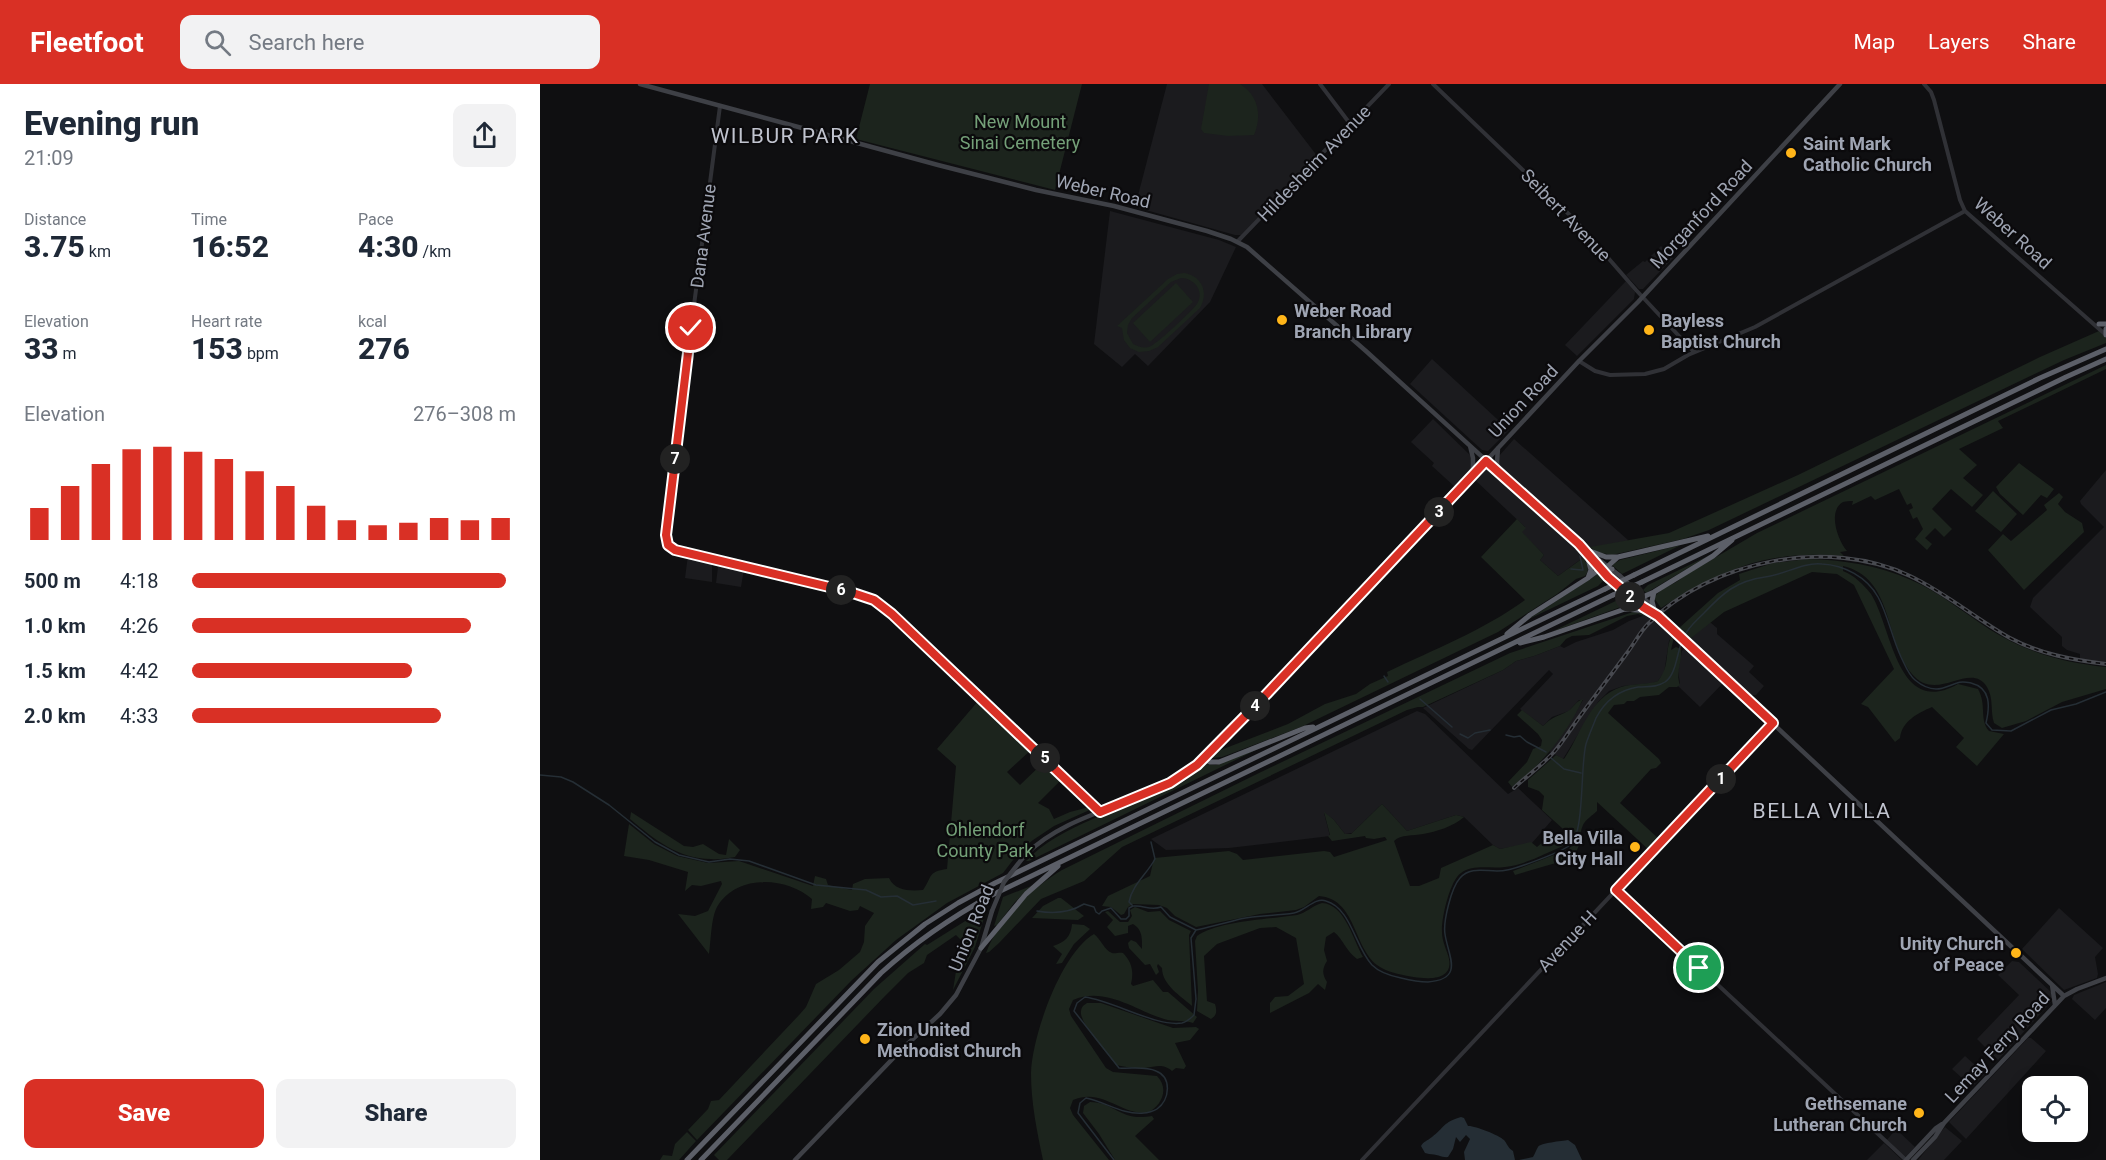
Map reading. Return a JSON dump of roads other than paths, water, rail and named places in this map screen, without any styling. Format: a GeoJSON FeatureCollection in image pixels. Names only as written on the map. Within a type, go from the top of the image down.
{"type":"FeatureCollection","features":[{"type":"Feature","properties":{"kind":"highway"},"geometry":{"type":"LineString","coordinates":[[2099,324],[2106,324]]}},
{"type":"Feature","properties":{"kind":"highway"},"geometry":{"type":"LineString","coordinates":[[2106,330],[2106,335]]}},
{"type":"Feature","properties":{"kind":"highway"},"geometry":{"type":"LineString","coordinates":[[687,1160],[864,976],[925,924],[958,903],[1318,727],[2060,369],[2106,349]]}},
{"type":"Feature","properties":{"kind":"highway"},"geometry":{"type":"LineString","coordinates":[[701,1160],[896,959],[960,913],[1510,645],[2106,359]]}},
{"type":"Feature","properties":{"kind":"highway"},"geometry":{"type":"LineString","coordinates":[[1588,578],[1591,570],[1588,553],[1618,557],[1719,534]]}},
{"type":"Feature","properties":{"kind":"highway"},"geometry":{"type":"LineString","coordinates":[[1625,609],[1636,597],[1654,592],[1713,556],[1740,534]]}},
{"type":"Feature","properties":{"kind":"highway"},"geometry":{"type":"LineString","coordinates":[[1502,639],[1530,615],[1588,578],[1607,569],[1618,557]]}},
{"type":"Feature","properties":{"kind":"highway"},"geometry":{"type":"LineString","coordinates":[[1510,645],[1544,637],[1625,609],[1651,610],[1654,592]]}},
{"type":"Feature","properties":{"kind":"highway"},"geometry":{"type":"LineString","coordinates":[[1204,759],[1219,762],[1305,728],[1318,727]]}},
{"type":"Feature","properties":{"kind":"highway"},"geometry":{"type":"LineString","coordinates":[[981,948],[1026,894],[1066,860]]}},
{"type":"Feature","properties":{"kind":"main road","name":"Weber Road"},"geometry":{"type":"LineString","coordinates":[[640,84],[994,179],[1140,213],[1238,241],[1257,254],[1588,553]]}},
{"type":"Feature","properties":{"kind":"main road","name":"Morganford Road"},"geometry":{"type":"LineString","coordinates":[[1580,361],[1840,84]]}},
{"type":"Feature","properties":{"kind":"main road","name":"Union Road"},"geometry":{"type":"LineString","coordinates":[[795,1160],[945,1008],[960,988],[981,948],[1004,882],[1025,855],[1059,830],[1170,783],[1204,759],[1580,361]]}},
{"type":"Feature","properties":{"kind":"main road"},"geometry":{"type":"LineString","coordinates":[[1470,446],[1473,476]]}},
{"type":"Feature","properties":{"kind":"main road"},"geometry":{"type":"LineString","coordinates":[[1498,448],[1498,472]]}},
{"type":"Feature","properties":{"kind":"main road"},"geometry":{"type":"LineString","coordinates":[[1588,553],[2064,996]]}},
{"type":"Feature","properties":{"kind":"main road"},"geometry":{"type":"LineString","coordinates":[[1588,553],[1651,610]]}},
{"type":"Feature","properties":{"kind":"main road","name":"Lemay Ferry Road"},"geometry":{"type":"LineString","coordinates":[[1913,1160],[1935,1137],[1944,1123],[2064,996],[2106,978]]}},
{"type":"Feature","properties":{"kind":"main road"},"geometry":{"type":"LineString","coordinates":[[2052,985],[2055,1005]]}},
{"type":"Feature","properties":{"kind":"main road","name":"Lemay Ferry Road"},"geometry":{"type":"LineString","coordinates":[[1906,1160],[1936,1128],[1944,1123]]}},
{"type":"Feature","properties":{"kind":"street"},"geometry":{"type":"LineString","coordinates":[[1320,84],[1351,124]]}},
{"type":"Feature","properties":{"kind":"street","name":"Hildesheim Avenue"},"geometry":{"type":"LineString","coordinates":[[1238,241],[1389,84]]}},
{"type":"Feature","properties":{"kind":"street","name":"Seibert Avenue"},"geometry":{"type":"LineString","coordinates":[[1433,84],[1576,221],[1642,297],[1694,352]]}},
{"type":"Feature","properties":{"kind":"street","name":"Weber Road"},"geometry":{"type":"LineString","coordinates":[[1924,84],[1934,100],[1960,200],[1965,211],[2106,335]]}},
{"type":"Feature","properties":{"kind":"street","name":"Dana Avenue"},"geometry":{"type":"LineString","coordinates":[[720,106],[666,535],[668,545],[675,550],[861,595],[880,604],[1100,812]]}},
{"type":"Feature","properties":{"kind":"street","name":"Union Road"},"geometry":{"type":"LineString","coordinates":[[1580,361],[1595,371],[1605,374],[1636,375],[1660,370],[1694,352],[1755,327],[1965,211]]}},
{"type":"Feature","properties":{"kind":"street","name":"Weber Road"},"geometry":{"type":"LineString","coordinates":[[2088,318],[2106,330]]}},
{"type":"Feature","properties":{"kind":"street","name":"Avenue H"},"geometry":{"type":"LineString","coordinates":[[1362,1160],[1773,723]]}},
{"type":"Feature","properties":{"kind":"street"},"geometry":{"type":"LineString","coordinates":[[1616,890],[1906,1160]]}},
{"type":"Feature","properties":{"kind":"waterway"},"geometry":{"type":"LineString","coordinates":[[1580,556],[1583,570]]}},
{"type":"Feature","properties":{"kind":"waterway"},"geometry":{"type":"LineString","coordinates":[[1684,637],[1692,624],[1717,600],[1746,581],[1807,565],[1830,565],[1854,573],[1873,590],[1885,611],[1901,657],[1915,680],[1933,689],[1959,682],[1971,683],[1978,685],[1986,693],[1988,698],[1986,723],[1992,730],[2011,731],[2051,710],[2076,704],[2106,692]]}},
{"type":"Feature","properties":{"kind":"waterway"},"geometry":{"type":"LineString","coordinates":[[1571,569],[1582,570]]}},
{"type":"Feature","properties":{"kind":"waterway"},"geometry":{"type":"LineString","coordinates":[[1114,1160],[1078,1113],[1080,1103],[1086,1098],[1128,1112],[1149,1112],[1157,1109],[1165,1100],[1167,1083],[1161,1074],[1152,1069],[1119,1068],[1074,1011],[1077,1003],[1085,997],[1160,1021],[1172,1023],[1189,1020],[1194,1015],[1196,999],[1191,938],[1196,930],[1246,918],[1294,913],[1322,900],[1341,911],[1366,957],[1378,970],[1421,982],[1439,980],[1447,976],[1452,965],[1445,934],[1445,922],[1448,905],[1460,878],[1470,871],[1513,869],[1570,845],[1578,827],[1586,744],[1596,718],[1604,706],[1619,694],[1631,688],[1658,685],[1669,679],[1682,641]]}},
{"type":"Feature","properties":{"kind":"waterway"},"geometry":{"type":"LineString","coordinates":[[1384,676],[1388,682]]}},
{"type":"Feature","properties":{"kind":"waterway"},"geometry":{"type":"LineString","coordinates":[[1420,699],[1452,727]]}},
{"type":"Feature","properties":{"kind":"waterway"},"geometry":{"type":"LineString","coordinates":[[1460,734],[1468,738],[1475,733],[1490,730]]}},
{"type":"Feature","properties":{"kind":"waterway"},"geometry":{"type":"LineString","coordinates":[[1506,735],[1520,736],[1546,752]]}},
{"type":"Feature","properties":{"kind":"waterway"},"geometry":{"type":"LineString","coordinates":[[1551,758],[1564,769],[1581,773]]}},
{"type":"Feature","properties":{"kind":"waterway"},"geometry":{"type":"LineString","coordinates":[[540,775],[561,777],[573,782],[609,805],[655,842],[679,855],[709,862],[730,859],[749,861],[816,885],[866,890],[881,897],[897,896],[913,905],[936,901]]}},
{"type":"Feature","properties":{"kind":"waterway"},"geometry":{"type":"LineString","coordinates":[[1132,905],[1129,902],[1133,890],[1155,859],[1151,842]]}},
{"type":"Feature","properties":{"kind":"waterway"},"geometry":{"type":"LineString","coordinates":[[1037,911],[1061,912],[1084,904],[1094,907],[1099,914],[1111,908],[1121,919],[1126,919],[1129,916],[1129,908],[1133,906]]}},
{"type":"Feature","properties":{"kind":"waterway"},"geometry":{"type":"LineString","coordinates":[[1134,906],[1161,907],[1170,917],[1196,930]]}},
{"type":"Feature","properties":{"kind":"railway"},"geometry":{"type":"LineString","coordinates":[[1514,788],[1557,748],[1648,624],[1674,602],[1704,584],[1737,570],[1772,561],[1808,557],[1844,558],[1878,564],[1923,583],[2021,644],[2057,655],[2106,664]]}},
{"type":"Feature","properties":{"kind":"place","name":"Saint Mark Catholic Church"},"geometry":{"type":"Point","coordinates":[1791,153]}},
{"type":"Feature","properties":{"kind":"place","name":"Weber Road Branch Library"},"geometry":{"type":"Point","coordinates":[1282,320]}},
{"type":"Feature","properties":{"kind":"place","name":"Bayless Baptist Church"},"geometry":{"type":"Point","coordinates":[1649,330]}},
{"type":"Feature","properties":{"kind":"place","name":"Bella Villa City Hall"},"geometry":{"type":"Point","coordinates":[1635,847]}},
{"type":"Feature","properties":{"kind":"place","name":"Unity Church of Peace"},"geometry":{"type":"Point","coordinates":[2016,953]}},
{"type":"Feature","properties":{"kind":"place","name":"Zion United Methodist Church"},"geometry":{"type":"Point","coordinates":[865,1039]}},
{"type":"Feature","properties":{"kind":"place","name":"Gethsemane Lutheran Church"},"geometry":{"type":"Point","coordinates":[1919,1113]}},
{"type":"Feature","properties":{"kind":"district","name":"WILBUR PARK"},"geometry":{"type":"Point","coordinates":[785,136]}},
{"type":"Feature","properties":{"kind":"district","name":"BELLA VILLA"},"geometry":{"type":"Point","coordinates":[1822,811]}},
{"type":"Feature","properties":{"kind":"park label","name":"New Mount Sinai Cemetery"},"geometry":{"type":"Point","coordinates":[1020,131]}},
{"type":"Feature","properties":{"kind":"park label","name":"Ohlendorf County Park"},"geometry":{"type":"Point","coordinates":[985,840]}}]}
